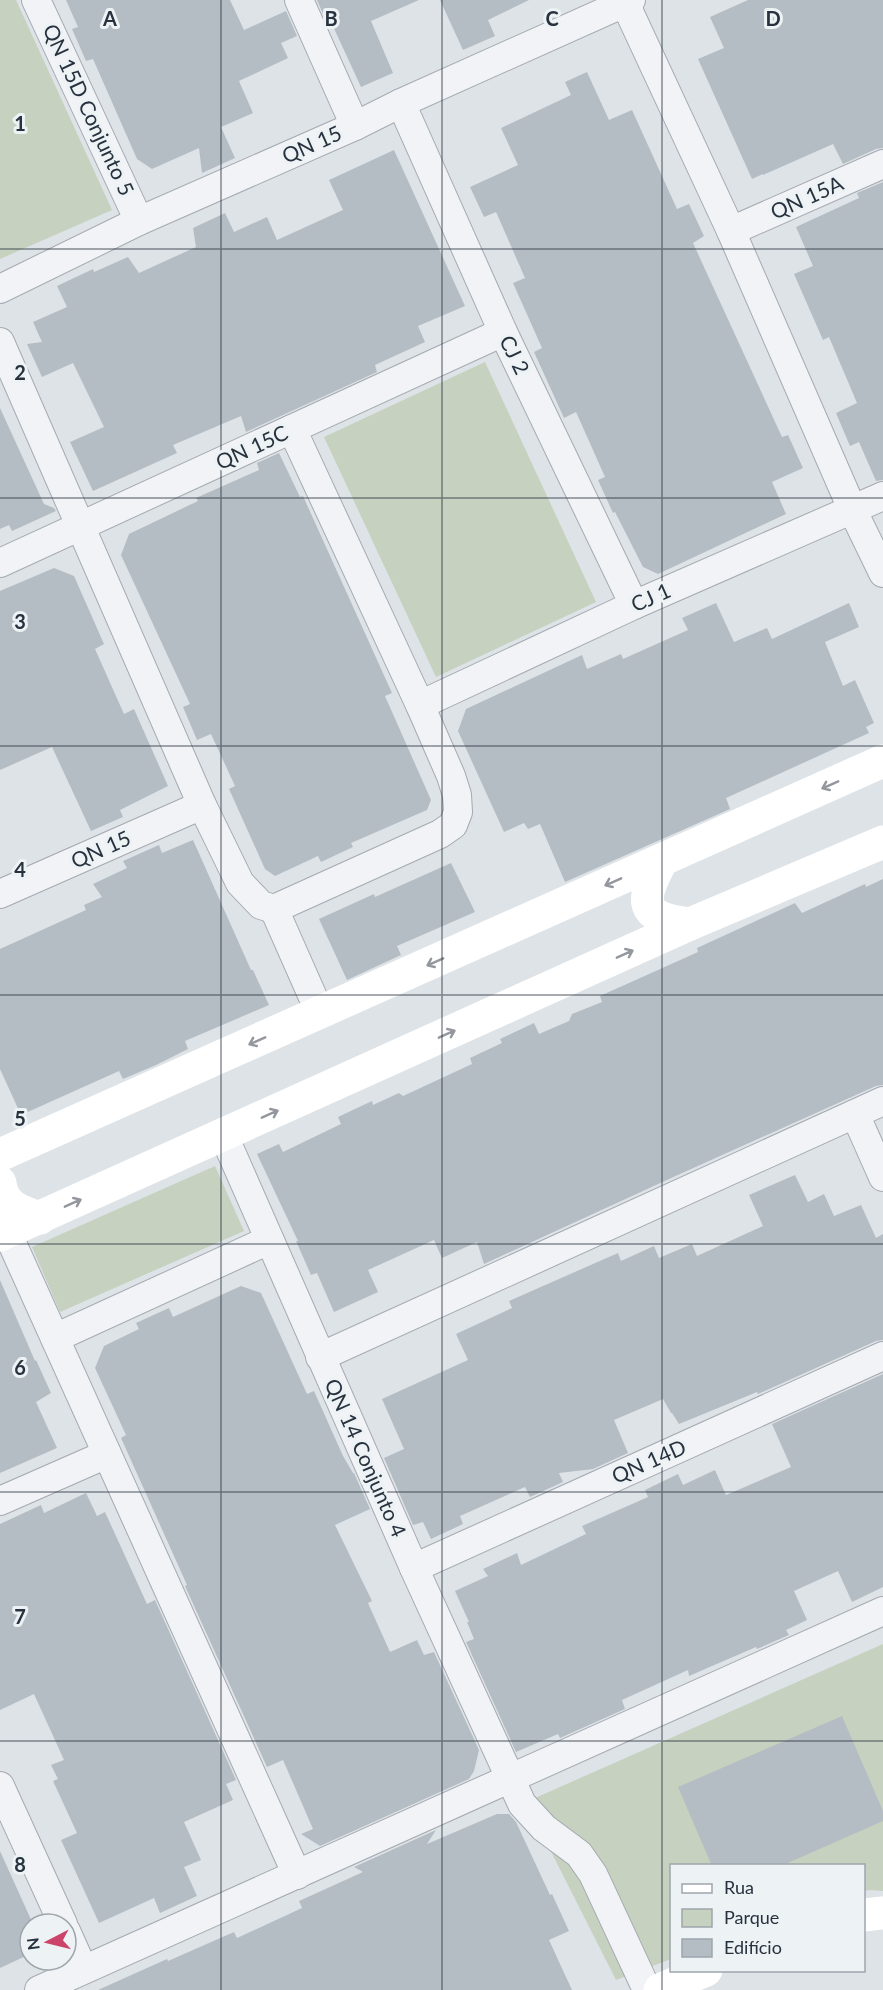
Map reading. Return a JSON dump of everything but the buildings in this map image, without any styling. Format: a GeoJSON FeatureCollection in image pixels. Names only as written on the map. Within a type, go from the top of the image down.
{"type":"FeatureCollection","features":[{"type":"Feature","properties":{"kind":"main road"},"geometry":{"type":"LineString","coordinates":[[3,1160],[320,1013],[883,762]]}},
{"type":"Feature","properties":{"kind":"main road"},"geometry":{"type":"LineString","coordinates":[[3,1234],[690,924],[883,842]]}},
{"type":"Feature","properties":{"kind":"main road"},"geometry":{"type":"LineString","coordinates":[[662,860],[649,885],[647,896],[649,907],[656,916],[667,922],[690,924]]}},
{"type":"Feature","properties":{"kind":"main road"},"geometry":{"type":"LineString","coordinates":[[0,1183],[1,1191],[8,1203],[18,1211],[40,1218]]}},
{"type":"Feature","properties":{"kind":"main road"},"geometry":{"type":"LineString","coordinates":[[865,1915],[883,1913]]}},
{"type":"Feature","properties":{"kind":"main road"},"geometry":{"type":"LineString","coordinates":[[660,1990],[704,1972]]}},
{"type":"Feature","properties":{"kind":"street","name":"QN 15D Conjunto 5"},"geometry":{"type":"LineString","coordinates":[[36,0],[139,220]]}},
{"type":"Feature","properties":{"kind":"street"},"geometry":{"type":"LineString","coordinates":[[299,0],[355,126]]}},
{"type":"Feature","properties":{"kind":"street","name":"QN 15"},"geometry":{"type":"LineString","coordinates":[[0,289],[139,220],[355,126],[401,103],[628,2]]}},
{"type":"Feature","properties":{"kind":"street"},"geometry":{"type":"LineString","coordinates":[[628,2],[853,511],[883,573]]}},
{"type":"Feature","properties":{"kind":"street","name":"CJ 2"},"geometry":{"type":"LineString","coordinates":[[401,103],[503,332],[634,605]]}},
{"type":"Feature","properties":{"kind":"street","name":"QN 15A"},"geometry":{"type":"LineString","coordinates":[[731,231],[883,164]]}},
{"type":"Feature","properties":{"kind":"street","name":"QN 15C"},"geometry":{"type":"LineString","coordinates":[[0,563],[503,332]]}},
{"type":"Feature","properties":{"kind":"street"},"geometry":{"type":"LineString","coordinates":[[0,342],[202,805],[240,883],[261,905],[274,909],[440,834],[453,825],[458,812],[457,795],[451,776],[292,429]]}},
{"type":"Feature","properties":{"kind":"street","name":"CJ 1"},"geometry":{"type":"LineString","coordinates":[[420,705],[634,605],[883,496]]}},
{"type":"Feature","properties":{"kind":"street","name":"QN 15"},"geometry":{"type":"LineString","coordinates":[[0,894],[202,805]]}},
{"type":"Feature","properties":{"kind":"street"},"geometry":{"type":"LineString","coordinates":[[274,909],[320,1013]]}},
{"type":"Feature","properties":{"kind":"street"},"geometry":{"type":"LineString","coordinates":[[320,1357],[883,1101]]}},
{"type":"Feature","properties":{"kind":"street"},"geometry":{"type":"LineString","coordinates":[[855,1114],[883,1177]]}},
{"type":"Feature","properties":{"kind":"street","name":"QN 14 Conjunto 4"},"geometry":{"type":"LineString","coordinates":[[224,1136],[268,1240],[509,1778],[522,1804],[544,1828],[579,1854],[594,1874],[647,1990]]}},
{"type":"Feature","properties":{"kind":"street"},"geometry":{"type":"LineString","coordinates":[[3,1234],[55,1338],[297,1875]]}},
{"type":"Feature","properties":{"kind":"street"},"geometry":{"type":"LineString","coordinates":[[55,1338],[268,1240]]}},
{"type":"Feature","properties":{"kind":"street","name":"QN 14D"},"geometry":{"type":"LineString","coordinates":[[414,1568],[883,1356]]}},
{"type":"Feature","properties":{"kind":"street"},"geometry":{"type":"LineString","coordinates":[[0,1501],[107,1454]]}},
{"type":"Feature","properties":{"kind":"street"},"geometry":{"type":"LineString","coordinates":[[39,1990],[883,1611]]}},
{"type":"Feature","properties":{"kind":"street"},"geometry":{"type":"LineString","coordinates":[[0,1786],[58,1912]]}},
{"type":"Feature","properties":{"kind":"street"},"geometry":{"type":"LineString","coordinates":[[78,1958],[83,1969]]}},
{"type":"Feature","properties":{"kind":"green space"},"geometry":{"type":"Polygon","coordinates":[[[0,0],[16,0],[112,210],[0,259],[0,0]]]}},
{"type":"Feature","properties":{"kind":"green space"},"geometry":{"type":"Polygon","coordinates":[[[485,362],[596,602],[436,677],[324,437],[485,362]]]}},
{"type":"Feature","properties":{"kind":"green space"},"geometry":{"type":"Polygon","coordinates":[[[215,1166],[244,1231],[60,1312],[32,1247],[215,1166]]]}},
{"type":"Feature","properties":{"kind":"green space"},"geometry":{"type":"Polygon","coordinates":[[[883,1644],[883,1891],[865,1891],[865,1864],[670,1864],[670,1959],[616,1980],[526,1802],[883,1644]]]}}]}
